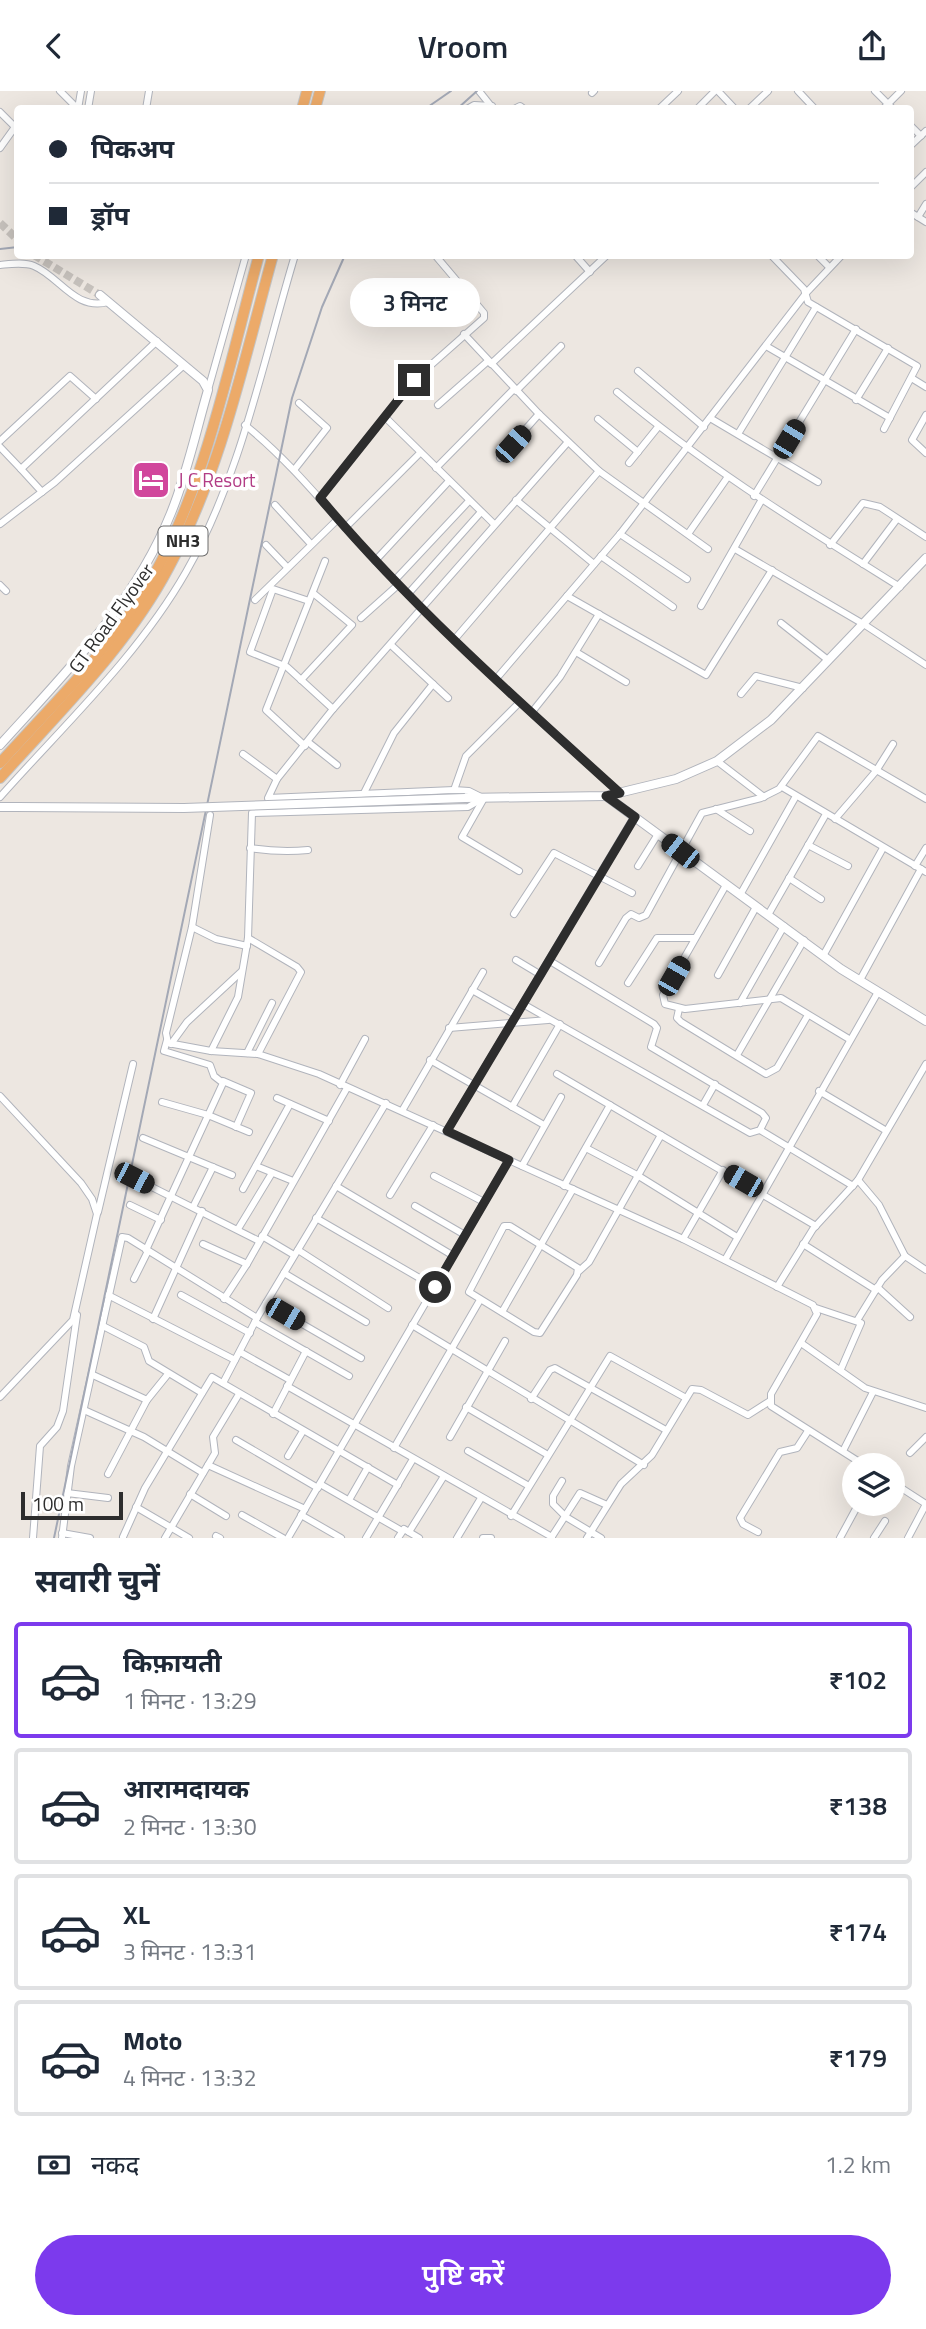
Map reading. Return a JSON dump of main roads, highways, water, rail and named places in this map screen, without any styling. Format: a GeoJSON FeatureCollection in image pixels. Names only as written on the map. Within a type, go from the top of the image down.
{"type":"FeatureCollection","features":[{"type":"Feature","properties":{"kind":"highway","name":"GT Road Flyover"},"geometry":{"type":"LineString","coordinates":[[0,764],[98,656],[135,605],[160,563],[197,475],[259,259]]}},
{"type":"Feature","properties":{"kind":"highway","name":"GT Road Flyover"},"geometry":{"type":"LineString","coordinates":[[0,778],[104,662],[168,569],[209,480],[272,259]]}},
{"type":"Feature","properties":{"kind":"tunnel"},"geometry":{"type":"LineString","coordinates":[[0,223],[14,236]]}},
{"type":"Feature","properties":{"kind":"tunnel"},"geometry":{"type":"LineString","coordinates":[[41,259],[100,295]]}},
{"type":"Feature","properties":{"kind":"railway"},"geometry":{"type":"LineString","coordinates":[[431,105],[451,91]]}},
{"type":"Feature","properties":{"kind":"railway"},"geometry":{"type":"LineString","coordinates":[[461,105],[477,91]]}},
{"type":"Feature","properties":{"kind":"railway"},"geometry":{"type":"LineString","coordinates":[[0,249],[14,247]]}},
{"type":"Feature","properties":{"kind":"railway"},"geometry":{"type":"LineString","coordinates":[[54,1538],[292,398],[322,307],[343,259]]}},
{"type":"Feature","properties":{"kind":"place","name":"J C Resort"},"geometry":{"type":"Point","coordinates":[151,480]}}]}
